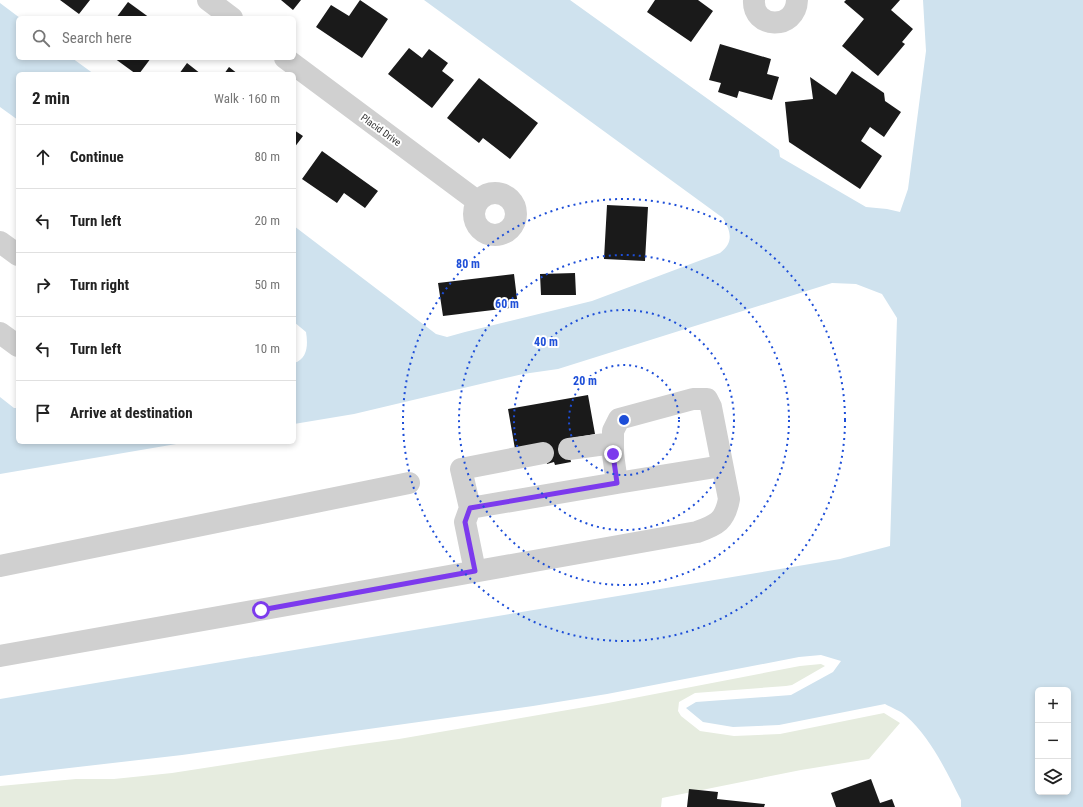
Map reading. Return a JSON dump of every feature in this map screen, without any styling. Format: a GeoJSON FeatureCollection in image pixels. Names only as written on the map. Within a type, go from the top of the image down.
{"type":"FeatureCollection","features":[{"type":"Feature","properties":{"kind":"street"},"geometry":{"type":"LineString","coordinates":[[208,0],[229,16]]}},
{"type":"Feature","properties":{"kind":"street"},"geometry":{"type":"LineString","coordinates":[[754,0],[756,10],[760,16],[766,21],[773,23],[787,20],[793,14],[796,8],[797,0]]}},
{"type":"Feature","properties":{"kind":"street","name":"Placid Drive"},"geometry":{"type":"LineString","coordinates":[[288,60],[478,201]]}},
{"type":"Feature","properties":{"kind":"street"},"geometry":{"type":"LineString","coordinates":[[0,242],[16,254]]}},
{"type":"Feature","properties":{"kind":"street"},"geometry":{"type":"LineString","coordinates":[[0,333],[16,345]]}},
{"type":"Feature","properties":{"kind":"street"},"geometry":{"type":"LineString","coordinates":[[0,656],[698,532],[711,527],[722,520],[727,510],[729,499],[711,407],[707,399],[693,399],[619,419],[613,431],[613,454],[617,483]]}},
{"type":"Feature","properties":{"kind":"street"},"geometry":{"type":"LineString","coordinates":[[569,449],[613,443]]}},
{"type":"Feature","properties":{"kind":"street"},"geometry":{"type":"LineString","coordinates":[[475,571],[465,522],[470,508],[462,469],[543,453]]}},
{"type":"Feature","properties":{"kind":"street"},"geometry":{"type":"LineString","coordinates":[[470,508],[722,466]]}},
{"type":"Feature","properties":{"kind":"street"},"geometry":{"type":"LineString","coordinates":[[0,566],[409,483]]}},
{"type":"Feature","properties":{"kind":"shaded area"},"geometry":{"type":"Polygon","coordinates":[[[821,664],[825,666],[792,685],[695,693],[679,702],[678,711],[681,716],[700,731],[734,736],[780,734],[884,713],[900,723],[869,759],[801,770],[662,798],[661,807],[0,807],[0,786],[76,779],[114,779],[172,773],[399,739],[608,703],[800,666],[821,664]]]}},
{"type":"Feature","properties":{"kind":"water"},"geometry":{"type":"Polygon","coordinates":[[[424,0],[570,0],[779,150],[780,157],[866,207],[900,212],[908,189],[926,51],[923,0],[1083,0],[1083,807],[961,807],[961,800],[950,778],[923,734],[904,714],[885,704],[779,725],[733,727],[703,722],[686,708],[696,702],[791,695],[833,672],[841,661],[821,655],[799,657],[607,694],[533,706],[182,755],[0,776],[0,699],[840,559],[890,546],[897,318],[882,294],[856,284],[832,283],[558,369],[523,374],[354,414],[296,424],[296,362],[304,355],[307,341],[306,332],[296,324],[296,228],[436,334],[447,337],[592,301],[720,253],[728,245],[730,237],[723,218],[424,0]]]}},
{"type":"Feature","properties":{"kind":"water"},"geometry":{"type":"Polygon","coordinates":[[[0,3],[17,16],[16,16],[16,60],[75,60],[91,72],[16,72],[16,119],[0,107],[0,3]]]}},
{"type":"Feature","properties":{"kind":"water"},"geometry":{"type":"Polygon","coordinates":[[[0,397],[16,408],[16,444],[176,444],[0,474],[0,397]]]}},
{"type":"Feature","properties":{"kind":"building"},"geometry":{"type":"Polygon","coordinates":[[[60,0],[90,0],[79,14],[60,0]]]}},
{"type":"Feature","properties":{"kind":"building"},"geometry":{"type":"Polygon","coordinates":[[[281,0],[301,0],[293,10],[281,0]]]}},
{"type":"Feature","properties":{"kind":"building"},"geometry":{"type":"Polygon","coordinates":[[[360,0],[388,19],[362,58],[316,27],[331,5],[349,16],[360,0]]]}},
{"type":"Feature","properties":{"kind":"building"},"geometry":{"type":"Polygon","coordinates":[[[655,0],[698,0],[713,11],[691,42],[647,12],[655,0]]]}},
{"type":"Feature","properties":{"kind":"building"},"geometry":{"type":"Polygon","coordinates":[[[846,0],[900,0],[891,10],[913,29],[902,42],[905,44],[878,76],[842,46],[864,19],[844,2],[846,0]]]}},
{"type":"Feature","properties":{"kind":"building"},"geometry":{"type":"Polygon","coordinates":[[[128,2],[147,16],[118,16],[128,2]]]}},
{"type":"Feature","properties":{"kind":"building"},"geometry":{"type":"Polygon","coordinates":[[[720,44],[771,59],[767,74],[779,77],[772,100],[739,91],[737,98],[718,92],[721,83],[709,80],[720,44]]]}},
{"type":"Feature","properties":{"kind":"building"},"geometry":{"type":"Polygon","coordinates":[[[409,48],[422,58],[429,49],[448,63],[442,71],[454,80],[432,108],[388,74],[409,48]]]}},
{"type":"Feature","properties":{"kind":"building"},"geometry":{"type":"Polygon","coordinates":[[[117,60],[150,60],[140,72],[133,72],[117,60]]]}},
{"type":"Feature","properties":{"kind":"building"},"geometry":{"type":"Polygon","coordinates":[[[187,63],[198,72],[180,72],[187,63]]]}},
{"type":"Feature","properties":{"kind":"building"},"geometry":{"type":"Polygon","coordinates":[[[229,67],[235,72],[225,72],[229,67]]]}},
{"type":"Feature","properties":{"kind":"building"},"geometry":{"type":"Polygon","coordinates":[[[852,71],[884,93],[885,101],[901,112],[884,137],[870,127],[861,141],[882,156],[860,189],[789,142],[785,102],[813,99],[810,77],[836,95],[852,71]]]}},
{"type":"Feature","properties":{"kind":"building"},"geometry":{"type":"Polygon","coordinates":[[[479,78],[538,123],[510,159],[483,138],[479,143],[447,118],[479,78]]]}},
{"type":"Feature","properties":{"kind":"building"},"geometry":{"type":"Polygon","coordinates":[[[296,131],[303,136],[296,145],[296,131]]]}},
{"type":"Feature","properties":{"kind":"building"},"geometry":{"type":"Polygon","coordinates":[[[322,151],[378,191],[365,208],[344,193],[337,203],[302,179],[322,151]]]}},
{"type":"Feature","properties":{"kind":"building"},"geometry":{"type":"Polygon","coordinates":[[[607,205],[648,207],[645,261],[604,259],[607,205]]]}},
{"type":"Feature","properties":{"kind":"building"},"geometry":{"type":"Polygon","coordinates":[[[575,273],[576,295],[541,295],[540,274],[575,273]]]}},
{"type":"Feature","properties":{"kind":"building"},"geometry":{"type":"Polygon","coordinates":[[[514,274],[518,307],[443,316],[438,283],[514,274]]]}},
{"type":"Feature","properties":{"kind":"building"},"geometry":{"type":"Polygon","coordinates":[[[588,395],[595,434],[566,439],[571,462],[555,465],[554,462],[547,464],[543,444],[515,449],[508,409],[588,395]]]}},
{"type":"Feature","properties":{"kind":"building"},"geometry":{"type":"Polygon","coordinates":[[[871,779],[880,803],[892,799],[895,807],[836,807],[831,793],[871,779]]]}},
{"type":"Feature","properties":{"kind":"building"},"geometry":{"type":"Polygon","coordinates":[[[689,789],[718,792],[717,799],[765,804],[764,807],[687,807],[689,789]]]}},
{"type":"Feature","properties":{"kind":"route"},"geometry":{"type":"LineString","coordinates":[[261,610],[475,571],[465,522],[470,508],[617,483],[613,454]]}}]}
